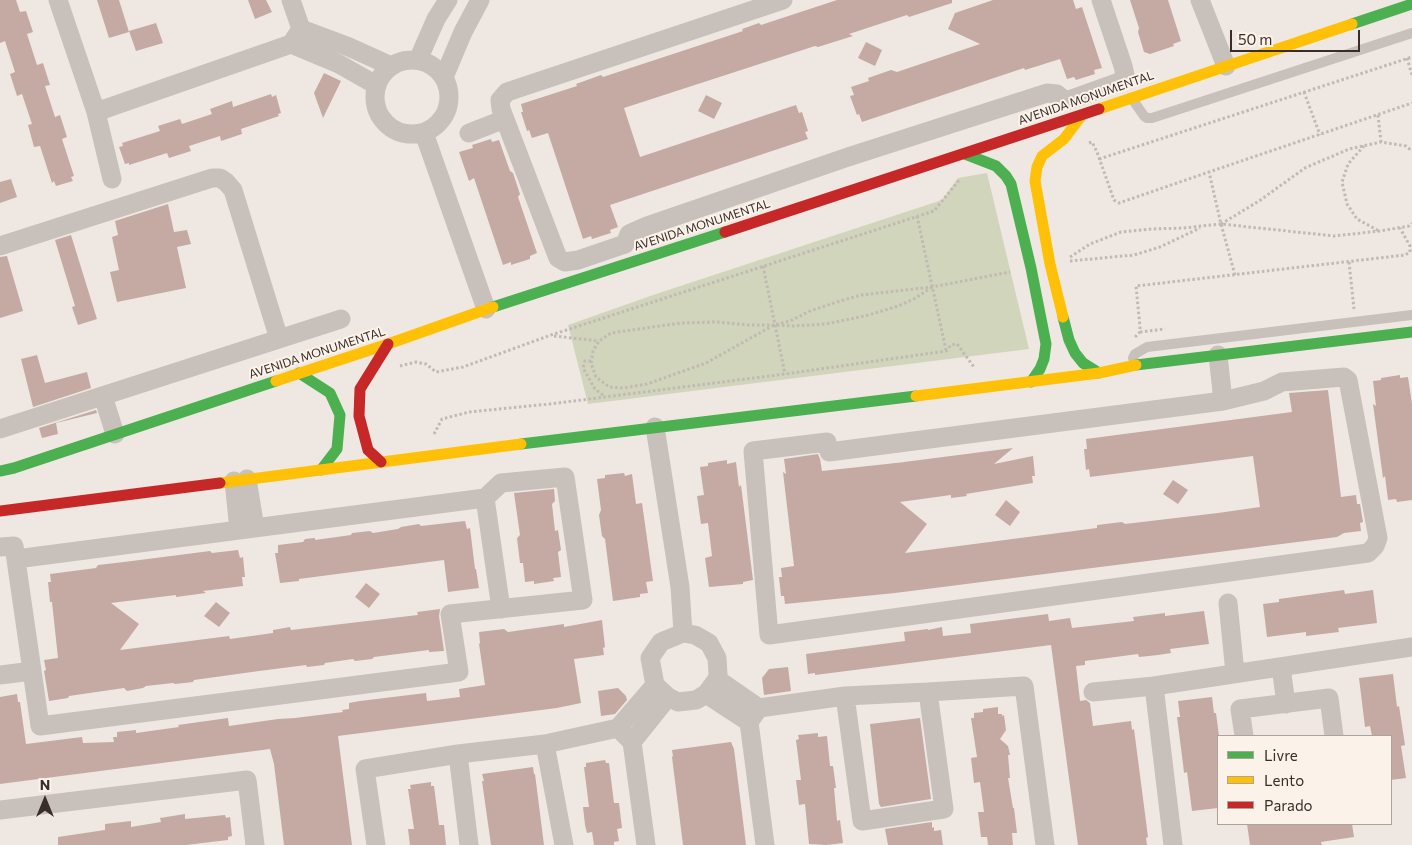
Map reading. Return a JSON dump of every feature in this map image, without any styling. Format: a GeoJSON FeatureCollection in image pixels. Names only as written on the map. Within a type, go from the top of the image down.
{"type":"FeatureCollection","features":[{"type":"Feature","properties":{"kind":"street"},"geometry":{"type":"LineString","coordinates":[[58,0],[96,112],[112,179]]}},
{"type":"Feature","properties":{"kind":"street"},"geometry":{"type":"LineString","coordinates":[[292,0],[296,37]]}},
{"type":"Feature","properties":{"kind":"street"},"geometry":{"type":"LineString","coordinates":[[418,60],[436,19],[448,0]]}},
{"type":"Feature","properties":{"kind":"street"},"geometry":{"type":"LineString","coordinates":[[444,77],[463,32],[480,0]]}},
{"type":"Feature","properties":{"kind":"street"},"geometry":{"type":"LineString","coordinates":[[783,0],[507,92],[500,100],[504,119],[558,258],[565,262],[578,260],[625,244],[629,234],[640,229],[848,157],[1047,93],[1057,94],[1069,100],[1122,81],[1125,75],[1123,66],[1101,0]]}},
{"type":"Feature","properties":{"kind":"street"},"geometry":{"type":"LineString","coordinates":[[1200,0],[1226,66]]}},
{"type":"Feature","properties":{"kind":"street","name":"AVENIDA MONUMENTAL"},"geometry":{"type":"LineString","coordinates":[[0,471],[14,468],[388,344],[486,309],[965,154],[1412,4]]}},
{"type":"Feature","properties":{"kind":"street"},"geometry":{"type":"LineString","coordinates":[[96,112],[296,37],[350,47],[391,66]]}},
{"type":"Feature","properties":{"kind":"street"},"geometry":{"type":"LineString","coordinates":[[296,37],[376,85]]}},
{"type":"Feature","properties":{"kind":"street"},"geometry":{"type":"LineString","coordinates":[[404,60],[418,60],[432,65],[444,77],[450,93],[448,110],[439,124],[424,133],[406,134],[388,127],[377,112],[376,85],[381,76],[391,66],[404,60]]}},
{"type":"Feature","properties":{"kind":"street"},"geometry":{"type":"LineString","coordinates":[[1082,115],[1064,139],[1042,156],[1036,167],[1035,181],[1050,264],[1069,340],[1075,353],[1083,363],[1099,373]]}},
{"type":"Feature","properties":{"kind":"street"},"geometry":{"type":"LineString","coordinates":[[469,133],[504,119]]}},
{"type":"Feature","properties":{"kind":"street"},"geometry":{"type":"LineString","coordinates":[[424,133],[486,309]]}},
{"type":"Feature","properties":{"kind":"street"},"geometry":{"type":"LineString","coordinates":[[965,154],[996,166],[1012,184],[1046,344],[1044,359],[1031,382]]}},
{"type":"Feature","properties":{"kind":"street"},"geometry":{"type":"LineString","coordinates":[[848,157],[858,188]]}},
{"type":"Feature","properties":{"kind":"street"},"geometry":{"type":"LineString","coordinates":[[819,167],[830,197]]}},
{"type":"Feature","properties":{"kind":"street"},"geometry":{"type":"LineString","coordinates":[[0,246],[216,177],[226,182],[233,190],[279,339]]}},
{"type":"Feature","properties":{"kind":"street"},"geometry":{"type":"LineString","coordinates":[[0,429],[340,319]]}},
{"type":"Feature","properties":{"kind":"street"},"geometry":{"type":"LineString","coordinates":[[0,511],[1031,382],[1099,373],[1128,366],[1412,332]]}},
{"type":"Feature","properties":{"kind":"street"},"geometry":{"type":"LineString","coordinates":[[381,462],[368,450],[359,416],[360,389],[388,344]]}},
{"type":"Feature","properties":{"kind":"street"},"geometry":{"type":"LineString","coordinates":[[1218,355],[1222,401]]}},
{"type":"Feature","properties":{"kind":"street"},"geometry":{"type":"LineString","coordinates":[[299,373],[330,393],[340,415],[337,448],[321,470]]}},
{"type":"Feature","properties":{"kind":"street"},"geometry":{"type":"LineString","coordinates":[[1344,377],[1348,380],[1378,538],[1368,553],[769,635],[753,451],[827,442],[829,452],[1222,401],[1264,391],[1282,382],[1344,377]]}},
{"type":"Feature","properties":{"kind":"street"},"geometry":{"type":"LineString","coordinates":[[103,396],[115,434]]}},
{"type":"Feature","properties":{"kind":"street"},"geometry":{"type":"LineString","coordinates":[[655,428],[680,587],[683,633]]}},
{"type":"Feature","properties":{"kind":"street"},"geometry":{"type":"LineString","coordinates":[[0,547],[14,546],[40,726],[459,672],[450,614],[583,600],[565,476],[501,483],[485,498],[16,559]]}},
{"type":"Feature","properties":{"kind":"street"},"geometry":{"type":"LineString","coordinates":[[240,480],[247,529]]}},
{"type":"Feature","properties":{"kind":"street"},"geometry":{"type":"LineString","coordinates":[[485,498],[502,609]]}},
{"type":"Feature","properties":{"kind":"street"},"geometry":{"type":"LineString","coordinates":[[1228,602],[1235,673]]}},
{"type":"Feature","properties":{"kind":"street"},"geometry":{"type":"LineString","coordinates":[[683,633],[695,635],[709,644],[717,658],[718,674],[712,686],[696,700],[678,702],[662,691],[650,658],[661,642],[683,633]]}},
{"type":"Feature","properties":{"kind":"street"},"geometry":{"type":"LineString","coordinates":[[1093,692],[1154,686],[1412,647]]}},
{"type":"Feature","properties":{"kind":"street"},"geometry":{"type":"LineString","coordinates":[[1281,667],[1286,704]]}},
{"type":"Feature","properties":{"kind":"street"},"geometry":{"type":"LineString","coordinates":[[0,674],[32,671]]}},
{"type":"Feature","properties":{"kind":"street"},"geometry":{"type":"LineString","coordinates":[[712,686],[754,715],[845,696],[1024,686],[1045,845]]}},
{"type":"Feature","properties":{"kind":"street"},"geometry":{"type":"LineString","coordinates":[[1154,686],[1173,845]]}},
{"type":"Feature","properties":{"kind":"street"},"geometry":{"type":"LineString","coordinates":[[376,845],[365,770],[458,754],[545,744],[618,728],[638,706],[662,691]]}},
{"type":"Feature","properties":{"kind":"street"},"geometry":{"type":"LineString","coordinates":[[632,742],[662,691]]}},
{"type":"Feature","properties":{"kind":"street"},"geometry":{"type":"LineString","coordinates":[[845,696],[862,821],[944,809],[928,692]]}},
{"type":"Feature","properties":{"kind":"street"},"geometry":{"type":"LineString","coordinates":[[1244,735],[1240,709],[1329,698],[1332,735]]}},
{"type":"Feature","properties":{"kind":"street"},"geometry":{"type":"LineString","coordinates":[[754,715],[765,845]]}},
{"type":"Feature","properties":{"kind":"street"},"geometry":{"type":"LineString","coordinates":[[618,728],[632,742],[646,845]]}},
{"type":"Feature","properties":{"kind":"street"},"geometry":{"type":"LineString","coordinates":[[545,744],[564,845]]}},
{"type":"Feature","properties":{"kind":"street"},"geometry":{"type":"LineString","coordinates":[[458,754],[469,845]]}},
{"type":"Feature","properties":{"kind":"street"},"geometry":{"type":"LineString","coordinates":[[0,810],[247,780],[255,845]]}},
{"type":"Feature","properties":{"kind":"lane"},"geometry":{"type":"LineString","coordinates":[[1131,97],[1144,116],[1152,118],[1412,33]]}},
{"type":"Feature","properties":{"kind":"lane"},"geometry":{"type":"LineString","coordinates":[[1128,366],[1135,354],[1147,347],[1412,315]]}},
{"type":"Feature","properties":{"kind":"path"},"geometry":{"type":"LineString","coordinates":[[1099,159],[1412,57]]}},
{"type":"Feature","properties":{"kind":"path"},"geometry":{"type":"LineString","coordinates":[[1407,58],[1412,75]]}},
{"type":"Feature","properties":{"kind":"path"},"geometry":{"type":"LineString","coordinates":[[1304,92],[1320,135]]}},
{"type":"Feature","properties":{"kind":"path"},"geometry":{"type":"LineString","coordinates":[[1084,145],[1092,142],[1114,200],[1119,203],[1412,103]]}},
{"type":"Feature","properties":{"kind":"path"},"geometry":{"type":"LineString","coordinates":[[1378,115],[1382,142]]}},
{"type":"Feature","properties":{"kind":"path"},"geometry":{"type":"LineString","coordinates":[[1221,224],[1259,201],[1305,168],[1349,149],[1382,142],[1406,146],[1412,151]]}},
{"type":"Feature","properties":{"kind":"path"},"geometry":{"type":"LineString","coordinates":[[1364,146],[1348,164],[1342,182],[1347,204],[1357,219],[1380,231]]}},
{"type":"Feature","properties":{"kind":"path"},"geometry":{"type":"LineString","coordinates":[[1209,172],[1235,275]]}},
{"type":"Feature","properties":{"kind":"path"},"geometry":{"type":"LineString","coordinates":[[370,372],[416,362],[426,364],[436,372],[463,367],[551,335],[934,211],[962,177]]}},
{"type":"Feature","properties":{"kind":"path"},"geometry":{"type":"LineString","coordinates":[[917,216],[946,350]]}},
{"type":"Feature","properties":{"kind":"path"},"geometry":{"type":"LineString","coordinates":[[1202,227],[1160,247],[1134,255],[1063,261],[1090,244],[1121,232],[1152,228],[1202,227],[1221,224],[1334,236],[1400,228],[1409,226],[1412,223]]}},
{"type":"Feature","properties":{"kind":"path"},"geometry":{"type":"LineString","coordinates":[[1130,344],[1140,332],[1136,286],[1406,255],[1411,252],[1410,246],[1400,228]]}},
{"type":"Feature","properties":{"kind":"path"},"geometry":{"type":"LineString","coordinates":[[1349,262],[1354,309]]}},
{"type":"Feature","properties":{"kind":"path"},"geometry":{"type":"LineString","coordinates":[[763,266],[785,374]]}},
{"type":"Feature","properties":{"kind":"path"},"geometry":{"type":"LineString","coordinates":[[932,287],[914,299],[898,306],[869,315],[826,324],[793,326],[774,325],[716,322],[681,323],[611,333],[599,341],[593,351],[591,361],[596,377],[609,387],[624,388],[647,384],[706,363],[774,325],[861,295],[932,287],[1031,268]]}},
{"type":"Feature","properties":{"kind":"path"},"geometry":{"type":"LineString","coordinates":[[551,335],[599,341]]}},
{"type":"Feature","properties":{"kind":"path"},"geometry":{"type":"LineString","coordinates":[[432,436],[442,419],[469,412],[785,374],[946,350],[951,345],[957,344],[973,367],[982,369]]}},
{"type":"Feature","properties":{"kind":"path"},"geometry":{"type":"LineString","coordinates":[[591,361],[585,362],[583,368],[595,389],[605,396]]}},
{"type":"Feature","properties":{"kind":"green space"},"geometry":{"type":"Polygon","coordinates":[[[987,173],[1029,349],[588,404],[568,325],[656,294],[942,200],[958,178],[987,173]]]}},
{"type":"Feature","properties":{"kind":"building"},"geometry":{"type":"Polygon","coordinates":[[[0,0],[16,0],[20,12],[26,11],[33,32],[27,34],[37,65],[43,63],[50,85],[45,86],[55,117],[60,115],[67,137],[62,139],[74,176],[71,177],[73,181],[56,186],[54,181],[52,183],[40,146],[34,147],[28,125],[32,124],[22,94],[17,96],[10,74],[15,72],[5,41],[0,43],[0,0]]]}},
{"type":"Feature","properties":{"kind":"building"},"geometry":{"type":"Polygon","coordinates":[[[97,0],[119,0],[129,32],[109,38],[97,0]]]}},
{"type":"Feature","properties":{"kind":"building"},"geometry":{"type":"Polygon","coordinates":[[[248,0],[266,0],[272,12],[255,19],[248,0]]]}},
{"type":"Feature","properties":{"kind":"building"},"geometry":{"type":"Polygon","coordinates":[[[837,0],[952,0],[952,3],[909,17],[907,15],[849,34],[853,36],[818,47],[815,46],[624,108],[640,157],[796,105],[799,113],[802,112],[808,131],[805,132],[808,139],[610,205],[618,227],[610,230],[611,233],[592,239],[591,236],[583,239],[548,133],[532,138],[529,130],[527,131],[521,112],[523,112],[521,104],[577,86],[576,84],[601,75],[603,77],[743,31],[742,29],[759,23],[761,25],[837,0]]]}},
{"type":"Feature","properties":{"kind":"building"},"geometry":{"type":"Polygon","coordinates":[[[993,0],[1073,0],[1076,9],[1082,7],[1102,68],[1094,70],[1095,74],[1076,80],[1074,77],[1067,79],[1060,59],[1025,70],[1024,68],[862,122],[859,114],[857,115],[850,96],[854,95],[851,87],[869,81],[868,78],[891,70],[897,72],[980,44],[948,29],[955,13],[993,0]]]}},
{"type":"Feature","properties":{"kind":"building"},"geometry":{"type":"Polygon","coordinates":[[[1130,0],[1168,0],[1181,41],[1173,44],[1174,46],[1150,54],[1144,52],[1130,0]]]}},
{"type":"Feature","properties":{"kind":"building"},"geometry":{"type":"Polygon","coordinates":[[[156,23],[163,43],[136,51],[129,31],[156,23]]]}},
{"type":"Feature","properties":{"kind":"building"},"geometry":{"type":"Polygon","coordinates":[[[866,42],[882,50],[875,66],[858,58],[866,42]]]}},
{"type":"Feature","properties":{"kind":"building"},"geometry":{"type":"Polygon","coordinates":[[[324,73],[341,81],[323,118],[314,93],[324,73]]]}},
{"type":"Feature","properties":{"kind":"building"},"geometry":{"type":"Polygon","coordinates":[[[271,94],[272,97],[276,95],[281,113],[278,114],[279,116],[241,129],[242,134],[221,141],[220,136],[189,146],[191,151],[169,158],[167,153],[129,165],[129,163],[125,164],[119,147],[123,146],[122,143],[160,131],[158,126],[180,119],[182,124],[212,114],[210,109],[232,101],[233,107],[271,94]]]}},
{"type":"Feature","properties":{"kind":"building"},"geometry":{"type":"Polygon","coordinates":[[[706,95],[722,103],[714,119],[698,111],[706,95]]]}},
{"type":"Feature","properties":{"kind":"building"},"geometry":{"type":"Polygon","coordinates":[[[491,139],[492,142],[499,140],[510,171],[513,173],[520,194],[518,197],[537,253],[530,256],[530,259],[511,265],[511,262],[503,265],[474,178],[469,181],[459,152],[473,148],[472,145],[491,139]]]}},
{"type":"Feature","properties":{"kind":"building"},"geometry":{"type":"Polygon","coordinates":[[[11,179],[17,197],[0,203],[0,182],[11,179]]]}},
{"type":"Feature","properties":{"kind":"building"},"geometry":{"type":"Polygon","coordinates":[[[168,204],[174,232],[187,230],[191,244],[177,247],[186,288],[117,302],[110,272],[119,270],[112,237],[118,235],[115,221],[168,204]]]}},
{"type":"Feature","properties":{"kind":"building"},"geometry":{"type":"Polygon","coordinates":[[[71,235],[97,319],[78,325],[72,307],[75,306],[55,240],[71,235]]]}},
{"type":"Feature","properties":{"kind":"building"},"geometry":{"type":"Polygon","coordinates":[[[7,256],[23,311],[0,318],[0,257],[7,256]]]}},
{"type":"Feature","properties":{"kind":"building"},"geometry":{"type":"Polygon","coordinates":[[[37,355],[45,383],[87,372],[91,388],[33,407],[21,359],[37,355]]]}},
{"type":"Feature","properties":{"kind":"building"},"geometry":{"type":"Polygon","coordinates":[[[1400,375],[1400,378],[1408,377],[1412,404],[1412,500],[1397,502],[1396,499],[1388,500],[1385,476],[1383,478],[1373,404],[1376,406],[1373,381],[1400,375]]]}},
{"type":"Feature","properties":{"kind":"building"},"geometry":{"type":"Polygon","coordinates":[[[1328,390],[1341,497],[1356,495],[1357,504],[1360,504],[1363,522],[1360,523],[1361,531],[1344,533],[1337,537],[895,593],[785,604],[784,596],[781,596],[779,577],[782,577],[781,568],[794,566],[783,472],[786,474],[784,459],[818,454],[822,471],[1013,448],[994,464],[1033,456],[1035,476],[1032,476],[1033,483],[966,494],[967,496],[951,498],[951,495],[900,502],[927,524],[905,553],[1097,528],[1097,525],[1122,522],[1125,524],[1260,507],[1253,456],[1090,477],[1089,469],[1086,470],[1084,449],[1087,449],[1086,439],[1292,412],[1289,393],[1328,390]]]}},
{"type":"Feature","properties":{"kind":"building"},"geometry":{"type":"Polygon","coordinates":[[[96,410],[97,413],[56,423],[58,434],[42,438],[39,428],[96,410]]]}},
{"type":"Feature","properties":{"kind":"building"},"geometry":{"type":"Polygon","coordinates":[[[727,460],[727,464],[736,462],[739,487],[741,485],[753,580],[743,582],[743,584],[709,587],[705,558],[712,556],[708,523],[701,524],[697,496],[704,495],[700,467],[708,466],[708,463],[727,460]]]}},
{"type":"Feature","properties":{"kind":"building"},"geometry":{"type":"Polygon","coordinates":[[[624,473],[625,476],[632,474],[636,504],[642,503],[653,581],[646,582],[648,593],[640,594],[640,597],[613,601],[605,539],[602,536],[599,515],[601,510],[597,479],[605,478],[605,475],[624,473]]]}},
{"type":"Feature","properties":{"kind":"building"},"geometry":{"type":"Polygon","coordinates":[[[1173,480],[1188,490],[1178,504],[1163,494],[1173,480]]]}},
{"type":"Feature","properties":{"kind":"building"},"geometry":{"type":"Polygon","coordinates":[[[554,489],[555,501],[552,504],[555,531],[558,530],[561,550],[558,552],[561,577],[553,578],[554,581],[534,584],[534,581],[525,582],[523,563],[520,563],[517,538],[520,535],[514,493],[554,489]]]}},
{"type":"Feature","properties":{"kind":"building"},"geometry":{"type":"Polygon","coordinates":[[[1006,500],[1020,512],[1010,526],[995,515],[1006,500]]]}},
{"type":"Feature","properties":{"kind":"building"},"geometry":{"type":"Polygon","coordinates":[[[465,521],[467,529],[470,528],[479,588],[448,592],[444,560],[280,583],[275,553],[278,553],[278,545],[303,542],[305,539],[315,538],[315,540],[351,535],[352,533],[370,531],[373,533],[419,524],[421,526],[465,521]]]}},
{"type":"Feature","properties":{"kind":"building"},"geometry":{"type":"Polygon","coordinates":[[[238,550],[240,558],[243,557],[245,577],[242,577],[243,586],[203,591],[206,593],[176,597],[176,595],[111,603],[139,624],[120,650],[229,636],[230,639],[273,633],[273,630],[290,627],[291,630],[418,615],[417,612],[440,609],[439,616],[444,651],[429,652],[429,650],[374,657],[372,659],[355,661],[353,659],[325,663],[324,665],[307,667],[306,665],[194,680],[193,682],[146,686],[127,691],[124,688],[69,696],[68,698],[49,701],[44,660],[58,658],[48,582],[51,582],[50,574],[96,568],[98,565],[210,551],[212,553],[238,550]]]}},
{"type":"Feature","properties":{"kind":"building"},"geometry":{"type":"Polygon","coordinates":[[[366,583],[380,594],[369,608],[355,597],[366,583]]]}},
{"type":"Feature","properties":{"kind":"building"},"geometry":{"type":"Polygon","coordinates":[[[1344,590],[1345,594],[1373,590],[1377,623],[1338,628],[1339,632],[1306,636],[1306,632],[1267,637],[1263,604],[1279,602],[1279,599],[1344,590]]]}},
{"type":"Feature","properties":{"kind":"building"},"geometry":{"type":"Polygon","coordinates":[[[216,602],[230,613],[219,627],[204,616],[216,602]]]}},
{"type":"Feature","properties":{"kind":"building"},"geometry":{"type":"Polygon","coordinates":[[[1204,611],[1209,644],[1170,649],[1171,653],[1158,655],[1139,657],[1138,654],[1085,661],[1085,665],[1076,666],[1080,701],[1086,700],[1090,703],[1093,726],[1131,721],[1132,730],[1134,729],[1148,837],[1146,838],[1147,845],[1078,845],[1051,645],[815,675],[815,673],[808,674],[806,654],[905,641],[904,632],[942,627],[943,636],[971,633],[970,624],[1048,614],[1049,621],[1070,618],[1072,628],[1134,621],[1133,617],[1165,613],[1165,616],[1204,611]]]}},
{"type":"Feature","properties":{"kind":"building"},"geometry":{"type":"Polygon","coordinates":[[[602,620],[604,655],[574,659],[581,703],[557,708],[338,736],[352,845],[284,845],[274,764],[270,749],[0,784],[0,697],[17,694],[18,702],[20,702],[26,744],[82,737],[83,743],[114,742],[113,737],[117,737],[117,732],[136,730],[136,733],[228,718],[229,726],[343,712],[342,710],[349,709],[349,703],[426,693],[427,701],[460,697],[459,689],[485,685],[479,632],[504,629],[508,632],[564,624],[564,627],[602,620]]]}},
{"type":"Feature","properties":{"kind":"building"},"geometry":{"type":"Polygon","coordinates":[[[788,667],[791,691],[764,695],[762,678],[769,669],[788,667]]]}},
{"type":"Feature","properties":{"kind":"building"},"geometry":{"type":"Polygon","coordinates":[[[1393,674],[1397,707],[1399,706],[1405,745],[1401,746],[1406,778],[1392,780],[1392,735],[1372,735],[1370,726],[1365,727],[1359,678],[1393,674]]]}},
{"type":"Feature","properties":{"kind":"building"},"geometry":{"type":"Polygon","coordinates":[[[618,688],[626,696],[627,700],[615,714],[601,716],[598,691],[618,688]]]}},
{"type":"Feature","properties":{"kind":"building"},"geometry":{"type":"Polygon","coordinates":[[[1212,697],[1219,735],[1217,735],[1217,808],[1192,811],[1187,772],[1184,773],[1177,717],[1180,717],[1178,701],[1212,697]]]}},
{"type":"Feature","properties":{"kind":"building"},"geometry":{"type":"Polygon","coordinates":[[[998,707],[998,714],[1004,715],[1006,730],[1000,739],[1008,746],[1010,755],[1008,755],[1010,778],[1008,778],[1017,833],[1012,833],[1013,845],[988,845],[987,837],[981,837],[978,812],[984,812],[980,782],[974,783],[971,758],[977,757],[971,718],[974,718],[974,713],[983,712],[983,709],[998,707]]]}},
{"type":"Feature","properties":{"kind":"building"},"geometry":{"type":"Polygon","coordinates":[[[920,718],[931,799],[881,807],[879,804],[870,724],[920,718]]]}},
{"type":"Feature","properties":{"kind":"building"},"geometry":{"type":"Polygon","coordinates":[[[818,733],[818,737],[827,736],[830,766],[833,766],[836,788],[834,788],[837,821],[840,820],[843,843],[809,844],[805,804],[799,805],[796,780],[801,780],[796,740],[799,739],[798,735],[818,733]]]}},
{"type":"Feature","properties":{"kind":"building"},"geometry":{"type":"Polygon","coordinates":[[[731,742],[734,749],[746,845],[683,845],[672,750],[731,742]]]}},
{"type":"Feature","properties":{"kind":"building"},"geometry":{"type":"Polygon","coordinates":[[[605,760],[606,763],[609,763],[614,803],[619,803],[622,828],[617,829],[619,841],[614,842],[614,845],[594,845],[592,832],[587,833],[585,825],[583,807],[589,807],[584,767],[586,767],[586,763],[605,760]]]}},
{"type":"Feature","properties":{"kind":"building"},"geometry":{"type":"Polygon","coordinates":[[[533,767],[544,845],[491,845],[482,774],[533,767]]]}},
{"type":"Feature","properties":{"kind":"building"},"geometry":{"type":"Polygon","coordinates":[[[431,782],[431,786],[434,786],[439,825],[444,825],[446,845],[410,845],[408,829],[414,829],[408,789],[411,789],[410,785],[431,782]]]}},
{"type":"Feature","properties":{"kind":"building"},"geometry":{"type":"Polygon","coordinates":[[[185,814],[185,819],[225,815],[226,818],[230,817],[232,836],[228,837],[228,840],[186,845],[58,845],[58,837],[105,830],[105,824],[131,821],[131,827],[161,822],[160,818],[185,814]]]}},
{"type":"Feature","properties":{"kind":"building"},"geometry":{"type":"Polygon","coordinates":[[[932,822],[934,831],[941,830],[943,845],[888,845],[885,829],[932,822]]]}},
{"type":"Feature","properties":{"kind":"building"},"geometry":{"type":"Polygon","coordinates":[[[1247,825],[1352,825],[1354,837],[1321,842],[1322,845],[1250,845],[1247,825]]]}},
{"type":"Feature","properties":{"kind":"traffic: fast"},"geometry":{"type":"LineString","coordinates":[[1352,24],[1412,4]]}},
{"type":"Feature","properties":{"kind":"traffic: fast"},"geometry":{"type":"LineString","coordinates":[[965,154],[996,166],[1011,184],[1031,268],[1046,344],[1044,359],[1031,382]]}},
{"type":"Feature","properties":{"kind":"traffic: fast"},"geometry":{"type":"LineString","coordinates":[[493,307],[725,232]]}},
{"type":"Feature","properties":{"kind":"traffic: fast"},"geometry":{"type":"LineString","coordinates":[[1063,317],[1069,340],[1075,353],[1083,363],[1099,373]]}},
{"type":"Feature","properties":{"kind":"traffic: fast"},"geometry":{"type":"LineString","coordinates":[[1136,365],[1412,332]]}},
{"type":"Feature","properties":{"kind":"traffic: fast"},"geometry":{"type":"LineString","coordinates":[[299,373],[330,393],[340,415],[337,449],[321,470]]}},
{"type":"Feature","properties":{"kind":"traffic: fast"},"geometry":{"type":"LineString","coordinates":[[0,471],[276,381]]}},
{"type":"Feature","properties":{"kind":"traffic: fast"},"geometry":{"type":"LineString","coordinates":[[521,444],[916,396]]}},
{"type":"Feature","properties":{"kind":"traffic: slow"},"geometry":{"type":"LineString","coordinates":[[1099,109],[1352,24]]}},
{"type":"Feature","properties":{"kind":"traffic: slow"},"geometry":{"type":"LineString","coordinates":[[1063,317],[1050,264],[1035,181],[1037,167],[1042,156],[1064,139],[1082,115]]}},
{"type":"Feature","properties":{"kind":"traffic: slow"},"geometry":{"type":"LineString","coordinates":[[276,381],[493,307]]}},
{"type":"Feature","properties":{"kind":"traffic: slow"},"geometry":{"type":"LineString","coordinates":[[916,396],[1099,373],[1136,365]]}},
{"type":"Feature","properties":{"kind":"traffic: slow"},"geometry":{"type":"LineString","coordinates":[[220,483],[521,444]]}},
{"type":"Feature","properties":{"kind":"traffic: jam"},"geometry":{"type":"LineString","coordinates":[[725,232],[1099,109]]}},
{"type":"Feature","properties":{"kind":"traffic: jam"},"geometry":{"type":"LineString","coordinates":[[381,462],[368,450],[359,416],[360,389],[388,344]]}},
{"type":"Feature","properties":{"kind":"traffic: jam"},"geometry":{"type":"LineString","coordinates":[[0,511],[220,483]]}}]}
